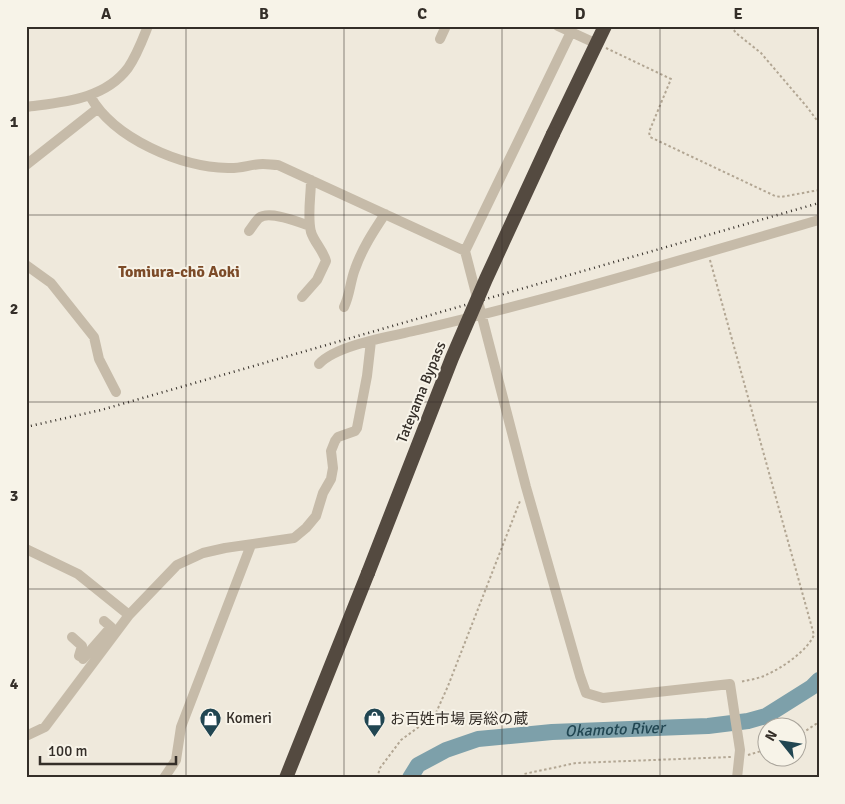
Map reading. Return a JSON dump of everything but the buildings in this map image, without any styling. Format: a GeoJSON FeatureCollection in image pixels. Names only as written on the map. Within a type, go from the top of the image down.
{"type":"FeatureCollection","features":[{"type":"Feature","properties":{"kind":"highway","name":"Tateyama Bypass"},"geometry":{"type":"LineString","coordinates":[[286,778],[455,350],[553,134],[605,26]]}},
{"type":"Feature","properties":{"kind":"street"},"geometry":{"type":"LineString","coordinates":[[26,107],[90,96],[114,81],[127,69],[138,51],[148,26]]}},
{"type":"Feature","properties":{"kind":"street"},"geometry":{"type":"LineString","coordinates":[[440,40],[446,26]]}},
{"type":"Feature","properties":{"kind":"street"},"geometry":{"type":"LineString","coordinates":[[558,26],[597,44]]}},
{"type":"Feature","properties":{"kind":"street"},"geometry":{"type":"LineString","coordinates":[[571,32],[465,251],[526,487],[586,692],[603,698],[730,684],[739,753],[737,778]]}},
{"type":"Feature","properties":{"kind":"street"},"geometry":{"type":"LineString","coordinates":[[90,96],[97,109],[114,125],[148,146],[180,159],[215,168],[263,164],[278,165],[465,251]]}},
{"type":"Feature","properties":{"kind":"street"},"geometry":{"type":"LineString","coordinates":[[26,165],[97,109]]}},
{"type":"Feature","properties":{"kind":"street"},"geometry":{"type":"LineString","coordinates":[[302,296],[317,280],[326,261],[323,251],[312,234],[310,226],[311,180]]}},
{"type":"Feature","properties":{"kind":"street"},"geometry":{"type":"LineString","coordinates":[[344,307],[354,271],[367,242],[385,214]]}},
{"type":"Feature","properties":{"kind":"street"},"geometry":{"type":"LineString","coordinates":[[249,231],[260,217],[267,215],[310,226]]}},
{"type":"Feature","properties":{"kind":"street"},"geometry":{"type":"LineString","coordinates":[[319,364],[332,353],[371,341],[482,315],[819,220]]}},
{"type":"Feature","properties":{"kind":"street"},"geometry":{"type":"LineString","coordinates":[[26,265],[51,283],[94,337],[99,359],[116,392]]}},
{"type":"Feature","properties":{"kind":"street"},"geometry":{"type":"LineString","coordinates":[[26,736],[45,727],[129,615],[177,565],[203,553],[224,548],[294,538],[306,528],[316,516],[323,493],[331,479],[333,468],[332,451],[335,441],[338,437],[355,431],[357,428],[367,376],[371,341]]}},
{"type":"Feature","properties":{"kind":"street"},"geometry":{"type":"LineString","coordinates":[[164,778],[176,760],[181,727],[251,545]]}},
{"type":"Feature","properties":{"kind":"street"},"geometry":{"type":"LineString","coordinates":[[26,550],[78,574],[129,615]]}},
{"type":"Feature","properties":{"kind":"street"},"geometry":{"type":"LineString","coordinates":[[72,637],[82,646],[81,658],[110,627],[104,621]]}},
{"type":"Feature","properties":{"kind":"path"},"geometry":{"type":"LineString","coordinates":[[731,26],[736,33],[761,52],[819,124]]}},
{"type":"Feature","properties":{"kind":"path"},"geometry":{"type":"LineString","coordinates":[[597,44],[671,79],[649,132],[650,137],[775,196],[781,197],[819,190]]}},
{"type":"Feature","properties":{"kind":"path"},"geometry":{"type":"LineString","coordinates":[[708,252],[814,636],[811,643],[796,656],[766,676],[730,684]]}},
{"type":"Feature","properties":{"kind":"path"},"geometry":{"type":"LineString","coordinates":[[377,778],[380,768],[401,740],[435,714],[448,686],[526,487]]}},
{"type":"Feature","properties":{"kind":"path"},"geometry":{"type":"LineString","coordinates":[[808,729],[819,722]]}},
{"type":"Feature","properties":{"kind":"path"},"geometry":{"type":"LineString","coordinates":[[522,778],[524,774],[576,762],[717,756],[758,750]]}},
{"type":"Feature","properties":{"kind":"waterway","name":"Okamoto River"},"geometry":{"type":"LineString","coordinates":[[410,778],[418,765],[446,750],[478,739],[552,732],[708,726],[748,721],[766,716],[812,687],[819,680]]}},
{"type":"Feature","properties":{"kind":"railway"},"geometry":{"type":"LineString","coordinates":[[26,427],[101,410],[819,203]]}},
{"type":"Feature","properties":{"kind":"place","name":"Komeri"},"geometry":{"type":"Point","coordinates":[210,737]}},
{"type":"Feature","properties":{"kind":"place","name":"お百姓市場 房総の蔵"},"geometry":{"type":"Point","coordinates":[374,738]}},
{"type":"Feature","properties":{"kind":"district","name":"Tomiura-chō Aoki"},"geometry":{"type":"Point","coordinates":[179,272]}}]}
